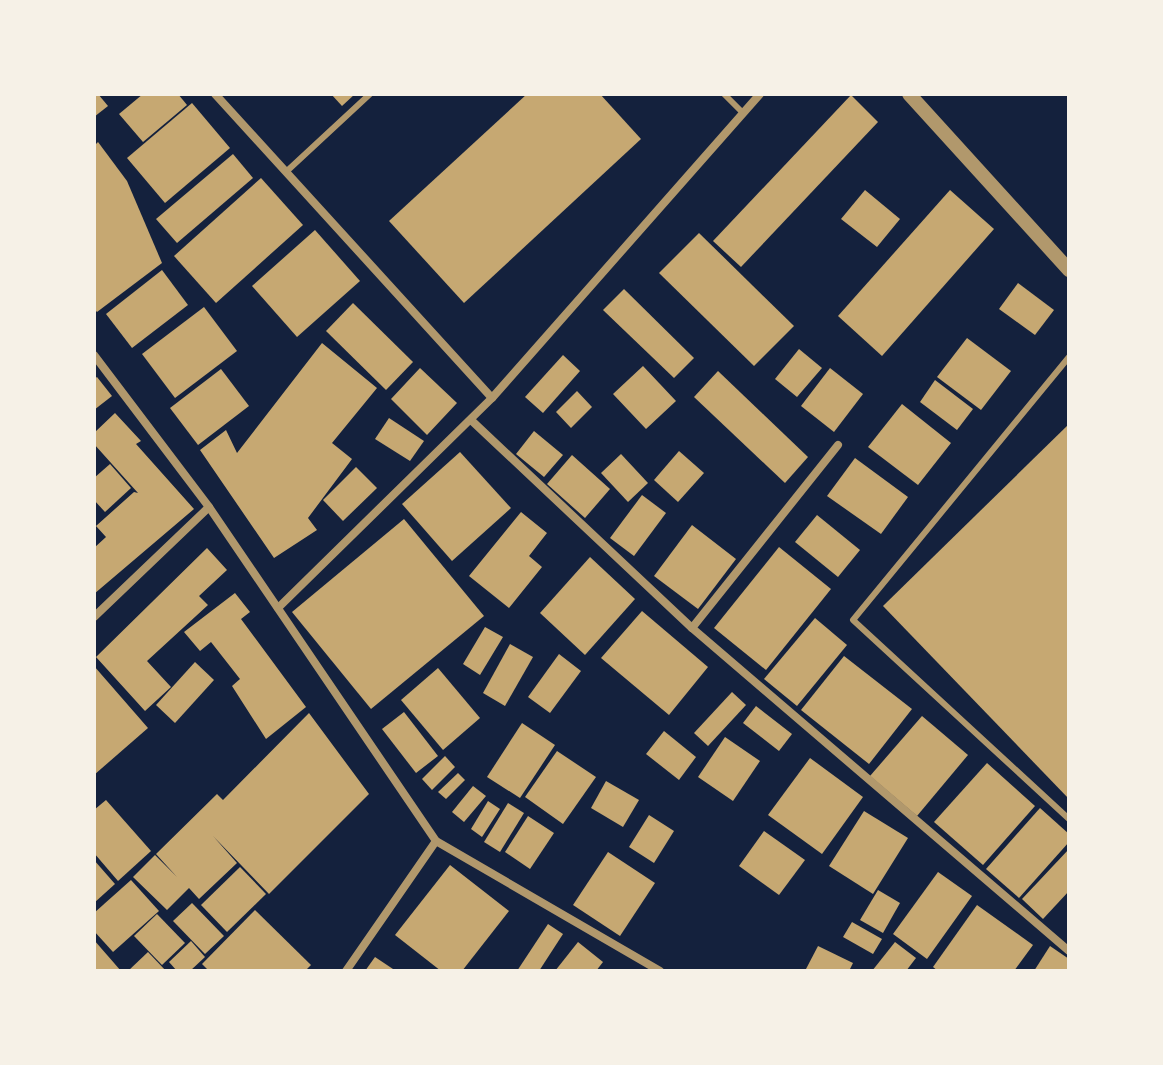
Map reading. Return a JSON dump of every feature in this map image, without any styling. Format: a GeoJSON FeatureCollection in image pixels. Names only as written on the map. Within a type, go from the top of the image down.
{"type":"FeatureCollection","features":[{"type":"Feature","properties":{"kind":"street"},"geometry":{"type":"LineString","coordinates":[[215,94],[492,398]]}},
{"type":"Feature","properties":{"kind":"street"},"geometry":{"type":"LineString","coordinates":[[278,608],[492,398],[760,94]]}},
{"type":"Feature","properties":{"kind":"street"},"geometry":{"type":"LineString","coordinates":[[909,94],[1069,270]]}},
{"type":"Feature","properties":{"kind":"street"},"geometry":{"type":"LineString","coordinates":[[94,355],[209,507],[436,841],[660,971]]}},
{"type":"Feature","properties":{"kind":"street"},"geometry":{"type":"LineString","coordinates":[[471,420],[692,628],[1069,951]]}},
{"type":"Feature","properties":{"kind":"street"},"geometry":{"type":"LineString","coordinates":[[692,628],[838,445]]}},
{"type":"Feature","properties":{"kind":"street"},"geometry":{"type":"LineString","coordinates":[[94,617],[209,507]]}},
{"type":"Feature","properties":{"kind":"street"},"geometry":{"type":"LineString","coordinates":[[346,971],[436,841]]}},
{"type":"Feature","properties":{"kind":"lane"},"geometry":{"type":"LineString","coordinates":[[287,171],[370,94]]}},
{"type":"Feature","properties":{"kind":"lane"},"geometry":{"type":"LineString","coordinates":[[724,94],[743,113]]}},
{"type":"Feature","properties":{"kind":"lane"},"geometry":{"type":"LineString","coordinates":[[1069,357],[853,620],[1069,819]]}},
{"type":"Feature","properties":{"kind":"building"},"geometry":{"type":"Polygon","coordinates":[[[94,94],[98,94],[108,106],[94,117],[94,94]]]}},
{"type":"Feature","properties":{"kind":"building"},"geometry":{"type":"Polygon","coordinates":[[[143,94],[178,94],[187,105],[143,142],[119,114],[143,94]]]}},
{"type":"Feature","properties":{"kind":"building"},"geometry":{"type":"Polygon","coordinates":[[[331,94],[355,94],[342,106],[331,94]]]}},
{"type":"Feature","properties":{"kind":"building"},"geometry":{"type":"Polygon","coordinates":[[[527,94],[600,94],[641,139],[464,303],[389,221],[527,94]]]}},
{"type":"Feature","properties":{"kind":"building"},"geometry":{"type":"Polygon","coordinates":[[[851,95],[878,122],[741,267],[713,241],[851,95]]]}},
{"type":"Feature","properties":{"kind":"building"},"geometry":{"type":"Polygon","coordinates":[[[192,103],[230,148],[165,203],[127,158],[192,103]]]}},
{"type":"Feature","properties":{"kind":"building"},"geometry":{"type":"Polygon","coordinates":[[[98,142],[127,181],[162,263],[97,312],[94,309],[94,146],[98,142]]]}},
{"type":"Feature","properties":{"kind":"building"},"geometry":{"type":"Polygon","coordinates":[[[233,154],[253,178],[177,243],[156,219],[233,154]]]}},
{"type":"Feature","properties":{"kind":"building"},"geometry":{"type":"Polygon","coordinates":[[[261,178],[303,225],[216,303],[174,256],[261,178]]]}},
{"type":"Feature","properties":{"kind":"building"},"geometry":{"type":"Polygon","coordinates":[[[865,190],[900,219],[877,247],[841,219],[865,190]]]}},
{"type":"Feature","properties":{"kind":"building"},"geometry":{"type":"Polygon","coordinates":[[[950,190],[994,229],[882,356],[838,316],[950,190]]]}},
{"type":"Feature","properties":{"kind":"building"},"geometry":{"type":"Polygon","coordinates":[[[315,230],[360,281],[297,337],[252,286],[315,230]]]}},
{"type":"Feature","properties":{"kind":"building"},"geometry":{"type":"Polygon","coordinates":[[[699,233],[794,326],[754,366],[659,273],[699,233]]]}},
{"type":"Feature","properties":{"kind":"building"},"geometry":{"type":"Polygon","coordinates":[[[162,270],[188,305],[132,348],[106,314],[162,270]]]}},
{"type":"Feature","properties":{"kind":"building"},"geometry":{"type":"Polygon","coordinates":[[[1018,283],[1054,310],[1035,335],[999,309],[1018,283]]]}},
{"type":"Feature","properties":{"kind":"building"},"geometry":{"type":"Polygon","coordinates":[[[624,289],[694,358],[674,378],[603,310],[624,289]]]}},
{"type":"Feature","properties":{"kind":"building"},"geometry":{"type":"Polygon","coordinates":[[[353,303],[413,362],[386,390],[326,331],[353,303]]]}},
{"type":"Feature","properties":{"kind":"building"},"geometry":{"type":"Polygon","coordinates":[[[204,307],[237,351],[175,398],[142,354],[204,307]]]}},
{"type":"Feature","properties":{"kind":"building"},"geometry":{"type":"Polygon","coordinates":[[[967,338],[1011,371],[981,410],[937,377],[967,338]]]}},
{"type":"Feature","properties":{"kind":"building"},"geometry":{"type":"Polygon","coordinates":[[[322,343],[377,388],[332,443],[352,459],[308,518],[317,530],[274,558],[200,450],[226,430],[237,453],[322,343]]]}},
{"type":"Feature","properties":{"kind":"building"},"geometry":{"type":"Polygon","coordinates":[[[799,349],[822,368],[797,397],[775,379],[799,349]]]}},
{"type":"Feature","properties":{"kind":"building"},"geometry":{"type":"Polygon","coordinates":[[[563,355],[580,371],[543,413],[525,397],[563,355]]]}},
{"type":"Feature","properties":{"kind":"building"},"geometry":{"type":"Polygon","coordinates":[[[643,366],[676,401],[646,429],[613,394],[643,366]]]}},
{"type":"Feature","properties":{"kind":"building"},"geometry":{"type":"Polygon","coordinates":[[[420,368],[457,403],[427,435],[391,399],[420,368]]]}},
{"type":"Feature","properties":{"kind":"building"},"geometry":{"type":"Polygon","coordinates":[[[830,368],[863,394],[834,432],[801,406],[830,368]]]}},
{"type":"Feature","properties":{"kind":"building"},"geometry":{"type":"Polygon","coordinates":[[[221,369],[249,406],[198,445],[170,408],[221,369]]]}},
{"type":"Feature","properties":{"kind":"building"},"geometry":{"type":"Polygon","coordinates":[[[718,371],[808,457],[785,483],[694,397],[718,371]]]}},
{"type":"Feature","properties":{"kind":"building"},"geometry":{"type":"Polygon","coordinates":[[[97,377],[112,396],[94,410],[94,379],[97,377]]]}},
{"type":"Feature","properties":{"kind":"building"},"geometry":{"type":"Polygon","coordinates":[[[935,380],[973,409],[957,430],[920,402],[935,380]]]}},
{"type":"Feature","properties":{"kind":"building"},"geometry":{"type":"Polygon","coordinates":[[[577,391],[592,407],[571,428],[556,412],[577,391]]]}},
{"type":"Feature","properties":{"kind":"building"},"geometry":{"type":"Polygon","coordinates":[[[902,404],[951,443],[918,485],[868,447],[902,404]]]}},
{"type":"Feature","properties":{"kind":"building"},"geometry":{"type":"Polygon","coordinates":[[[115,413],[141,441],[136,444],[194,509],[94,594],[94,548],[106,537],[96,526],[134,492],[138,493],[94,444],[94,433],[115,413]]]}},
{"type":"Feature","properties":{"kind":"building"},"geometry":{"type":"Polygon","coordinates":[[[389,418],[424,441],[410,461],[375,439],[389,418]]]}},
{"type":"Feature","properties":{"kind":"building"},"geometry":{"type":"Polygon","coordinates":[[[1069,424],[1069,799],[883,606],[1069,424]]]}},
{"type":"Feature","properties":{"kind":"building"},"geometry":{"type":"Polygon","coordinates":[[[534,431],[563,455],[544,477],[516,454],[534,431]]]}},
{"type":"Feature","properties":{"kind":"building"},"geometry":{"type":"Polygon","coordinates":[[[679,451],[704,473],[678,502],[654,480],[679,451]]]}},
{"type":"Feature","properties":{"kind":"building"},"geometry":{"type":"Polygon","coordinates":[[[460,452],[511,508],[452,561],[402,504],[460,452]]]}},
{"type":"Feature","properties":{"kind":"building"},"geometry":{"type":"Polygon","coordinates":[[[621,454],[648,483],[628,502],[601,473],[621,454]]]}},
{"type":"Feature","properties":{"kind":"building"},"geometry":{"type":"Polygon","coordinates":[[[572,455],[610,489],[585,518],[547,484],[572,455]]]}},
{"type":"Feature","properties":{"kind":"building"},"geometry":{"type":"Polygon","coordinates":[[[855,458],[908,497],[881,534],[827,496],[855,458]]]}},
{"type":"Feature","properties":{"kind":"building"},"geometry":{"type":"Polygon","coordinates":[[[110,464],[131,488],[105,512],[94,500],[94,478],[110,464]]]}},
{"type":"Feature","properties":{"kind":"building"},"geometry":{"type":"Polygon","coordinates":[[[356,467],[377,488],[343,521],[323,500],[356,467]]]}},
{"type":"Feature","properties":{"kind":"building"},"geometry":{"type":"Polygon","coordinates":[[[642,495],[666,513],[634,556],[610,538],[642,495]]]}},
{"type":"Feature","properties":{"kind":"building"},"geometry":{"type":"Polygon","coordinates":[[[521,512],[547,533],[529,556],[542,567],[509,608],[469,576],[521,512]]]}},
{"type":"Feature","properties":{"kind":"building"},"geometry":{"type":"Polygon","coordinates":[[[817,515],[860,550],[838,577],[795,542],[817,515]]]}},
{"type":"Feature","properties":{"kind":"building"},"geometry":{"type":"Polygon","coordinates":[[[404,519],[484,616],[371,709],[292,612],[404,519]]]}},
{"type":"Feature","properties":{"kind":"building"},"geometry":{"type":"Polygon","coordinates":[[[692,525],[736,559],[698,609],[654,576],[692,525]]]}},
{"type":"Feature","properties":{"kind":"building"},"geometry":{"type":"Polygon","coordinates":[[[779,547],[831,589],[766,670],[714,628],[779,547]]]}},
{"type":"Feature","properties":{"kind":"building"},"geometry":{"type":"Polygon","coordinates":[[[207,548],[227,570],[199,596],[208,605],[147,661],[171,687],[145,711],[96,657],[207,548]]]}},
{"type":"Feature","properties":{"kind":"building"},"geometry":{"type":"Polygon","coordinates":[[[590,557],[635,599],[585,655],[540,613],[590,557]]]}},
{"type":"Feature","properties":{"kind":"building"},"geometry":{"type":"Polygon","coordinates":[[[235,593],[250,612],[241,619],[306,707],[266,739],[232,686],[240,679],[211,642],[200,651],[184,632],[235,593]]]}},
{"type":"Feature","properties":{"kind":"building"},"geometry":{"type":"Polygon","coordinates":[[[642,611],[708,667],[669,715],[601,658],[642,611]]]}},
{"type":"Feature","properties":{"kind":"building"},"geometry":{"type":"Polygon","coordinates":[[[815,618],[847,645],[797,706],[764,679],[815,618]]]}},
{"type":"Feature","properties":{"kind":"building"},"geometry":{"type":"Polygon","coordinates":[[[485,627],[503,637],[480,675],[463,664],[485,627]]]}},
{"type":"Feature","properties":{"kind":"building"},"geometry":{"type":"Polygon","coordinates":[[[510,644],[533,657],[505,706],[483,693],[510,644]]]}},
{"type":"Feature","properties":{"kind":"building"},"geometry":{"type":"Polygon","coordinates":[[[559,654],[581,671],[550,713],[528,697],[559,654]]]}},
{"type":"Feature","properties":{"kind":"building"},"geometry":{"type":"Polygon","coordinates":[[[844,656],[912,709],[869,764],[801,710],[844,656]]]}},
{"type":"Feature","properties":{"kind":"building"},"geometry":{"type":"Polygon","coordinates":[[[195,662],[214,680],[175,723],[156,705],[195,662]]]}},
{"type":"Feature","properties":{"kind":"building"},"geometry":{"type":"Polygon","coordinates":[[[94,666],[148,728],[94,775],[94,666]]]}},
{"type":"Feature","properties":{"kind":"building"},"geometry":{"type":"Polygon","coordinates":[[[438,668],[480,718],[443,750],[401,700],[438,668]]]}},
{"type":"Feature","properties":{"kind":"building"},"geometry":{"type":"Polygon","coordinates":[[[732,692],[746,705],[708,746],[694,733],[732,692]]]}},
{"type":"Feature","properties":{"kind":"building"},"geometry":{"type":"Polygon","coordinates":[[[756,706],[792,734],[779,751],[743,723],[756,706]]]}},
{"type":"Feature","properties":{"kind":"building"},"geometry":{"type":"Polygon","coordinates":[[[404,712],[438,756],[416,773],[382,729],[404,712]]]}},
{"type":"Feature","properties":{"kind":"building"},"geometry":{"type":"Polygon","coordinates":[[[309,713],[369,794],[269,894],[213,836],[237,863],[199,899],[189,888],[167,910],[133,877],[155,855],[177,877],[156,854],[217,794],[223,800],[309,713]]]}},
{"type":"Feature","properties":{"kind":"building"},"geometry":{"type":"Polygon","coordinates":[[[922,716],[968,755],[917,816],[870,776],[922,716]]]}},
{"type":"Feature","properties":{"kind":"building"},"geometry":{"type":"Polygon","coordinates":[[[522,723],[555,745],[520,798],[487,777],[522,723]]]}},
{"type":"Feature","properties":{"kind":"building"},"geometry":{"type":"Polygon","coordinates":[[[664,731],[696,757],[679,780],[646,754],[664,731]]]}},
{"type":"Feature","properties":{"kind":"building"},"geometry":{"type":"Polygon","coordinates":[[[725,737],[760,761],[733,801],[698,777],[725,737]]]}},
{"type":"Feature","properties":{"kind":"building"},"geometry":{"type":"Polygon","coordinates":[[[557,751],[596,777],[563,824],[525,797],[557,751]]]}},
{"type":"Feature","properties":{"kind":"building"},"geometry":{"type":"Polygon","coordinates":[[[445,756],[455,767],[432,790],[422,779],[445,756]]]}},
{"type":"Feature","properties":{"kind":"building"},"geometry":{"type":"Polygon","coordinates":[[[810,758],[863,797],[822,854],[768,815],[810,758]]]}},
{"type":"Feature","properties":{"kind":"building"},"geometry":{"type":"Polygon","coordinates":[[[987,763],[1035,806],[983,865],[934,822],[987,763]]]}},
{"type":"Feature","properties":{"kind":"building"},"geometry":{"type":"Polygon","coordinates":[[[458,773],[465,780],[446,799],[438,792],[458,773]]]}},
{"type":"Feature","properties":{"kind":"building"},"geometry":{"type":"Polygon","coordinates":[[[606,781],[639,800],[623,827],[591,808],[606,781]]]}},
{"type":"Feature","properties":{"kind":"building"},"geometry":{"type":"Polygon","coordinates":[[[473,786],[486,796],[464,822],[452,812],[473,786]]]}},
{"type":"Feature","properties":{"kind":"building"},"geometry":{"type":"Polygon","coordinates":[[[106,800],[151,851],[118,881],[94,853],[94,810],[106,800]]]}},
{"type":"Feature","properties":{"kind":"building"},"geometry":{"type":"Polygon","coordinates":[[[488,801],[500,809],[482,837],[471,829],[488,801]]]}},
{"type":"Feature","properties":{"kind":"building"},"geometry":{"type":"Polygon","coordinates":[[[508,803],[524,813],[500,852],[484,842],[508,803]]]}},
{"type":"Feature","properties":{"kind":"building"},"geometry":{"type":"Polygon","coordinates":[[[1040,808],[1069,834],[1069,842],[1019,898],[986,869],[1040,808]]]}},
{"type":"Feature","properties":{"kind":"building"},"geometry":{"type":"Polygon","coordinates":[[[864,811],[908,838],[873,894],[829,866],[864,811]]]}},
{"type":"Feature","properties":{"kind":"building"},"geometry":{"type":"Polygon","coordinates":[[[649,815],[674,831],[654,863],[629,847],[649,815]]]}},
{"type":"Feature","properties":{"kind":"building"},"geometry":{"type":"Polygon","coordinates":[[[528,816],[554,833],[530,869],[505,852],[528,816]]]}},
{"type":"Feature","properties":{"kind":"building"},"geometry":{"type":"Polygon","coordinates":[[[764,831],[805,860],[779,895],[739,866],[764,831]]]}},
{"type":"Feature","properties":{"kind":"building"},"geometry":{"type":"Polygon","coordinates":[[[1069,849],[1069,891],[1043,919],[1022,899],[1069,849]]]}},
{"type":"Feature","properties":{"kind":"building"},"geometry":{"type":"Polygon","coordinates":[[[608,852],[655,883],[620,936],[573,905],[608,852]]]}},
{"type":"Feature","properties":{"kind":"building"},"geometry":{"type":"Polygon","coordinates":[[[94,860],[115,884],[94,903],[94,860]]]}},
{"type":"Feature","properties":{"kind":"building"},"geometry":{"type":"Polygon","coordinates":[[[450,865],[509,911],[462,971],[441,971],[395,935],[450,865]]]}},
{"type":"Feature","properties":{"kind":"building"},"geometry":{"type":"Polygon","coordinates":[[[240,867],[266,894],[227,932],[201,905],[240,867]]]}},
{"type":"Feature","properties":{"kind":"building"},"geometry":{"type":"Polygon","coordinates":[[[938,872],[972,896],[927,959],[893,934],[938,872]]]}},
{"type":"Feature","properties":{"kind":"building"},"geometry":{"type":"Polygon","coordinates":[[[131,880],[159,911],[113,952],[94,931],[94,913],[131,880]]]}},
{"type":"Feature","properties":{"kind":"building"},"geometry":{"type":"Polygon","coordinates":[[[878,890],[900,903],[883,933],[860,920],[878,890]]]}},
{"type":"Feature","properties":{"kind":"building"},"geometry":{"type":"Polygon","coordinates":[[[192,903],[224,936],[205,954],[173,921],[192,903]]]}},
{"type":"Feature","properties":{"kind":"building"},"geometry":{"type":"Polygon","coordinates":[[[977,905],[1033,945],[1014,971],[938,971],[933,967],[977,905]]]}},
{"type":"Feature","properties":{"kind":"building"},"geometry":{"type":"Polygon","coordinates":[[[255,910],[311,965],[305,971],[209,971],[202,964],[255,910]]]}},
{"type":"Feature","properties":{"kind":"building"},"geometry":{"type":"Polygon","coordinates":[[[157,914],[185,943],[162,965],[134,936],[157,914]]]}},
{"type":"Feature","properties":{"kind":"building"},"geometry":{"type":"Polygon","coordinates":[[[852,922],[882,939],[873,954],[843,937],[852,922]]]}},
{"type":"Feature","properties":{"kind":"building"},"geometry":{"type":"Polygon","coordinates":[[[548,924],[563,934],[539,971],[517,971],[548,924]]]}},
{"type":"Feature","properties":{"kind":"building"},"geometry":{"type":"Polygon","coordinates":[[[94,940],[121,971],[94,971],[94,940]]]}},
{"type":"Feature","properties":{"kind":"building"},"geometry":{"type":"Polygon","coordinates":[[[191,941],[205,957],[190,971],[177,971],[169,962],[191,941]]]}},
{"type":"Feature","properties":{"kind":"building"},"geometry":{"type":"Polygon","coordinates":[[[578,942],[603,962],[596,971],[555,971],[578,942]]]}},
{"type":"Feature","properties":{"kind":"building"},"geometry":{"type":"Polygon","coordinates":[[[895,942],[916,958],[906,971],[872,971],[895,942]]]}},
{"type":"Feature","properties":{"kind":"building"},"geometry":{"type":"Polygon","coordinates":[[[818,946],[853,963],[849,971],[806,969],[818,946]]]}},
{"type":"Feature","properties":{"kind":"building"},"geometry":{"type":"Polygon","coordinates":[[[1050,946],[1069,959],[1067,971],[1034,971],[1050,946]]]}},
{"type":"Feature","properties":{"kind":"building"},"geometry":{"type":"Polygon","coordinates":[[[148,952],[166,971],[128,971],[148,952]]]}},
{"type":"Feature","properties":{"kind":"building"},"geometry":{"type":"Polygon","coordinates":[[[375,957],[396,971],[365,971],[375,957]]]}}]}
